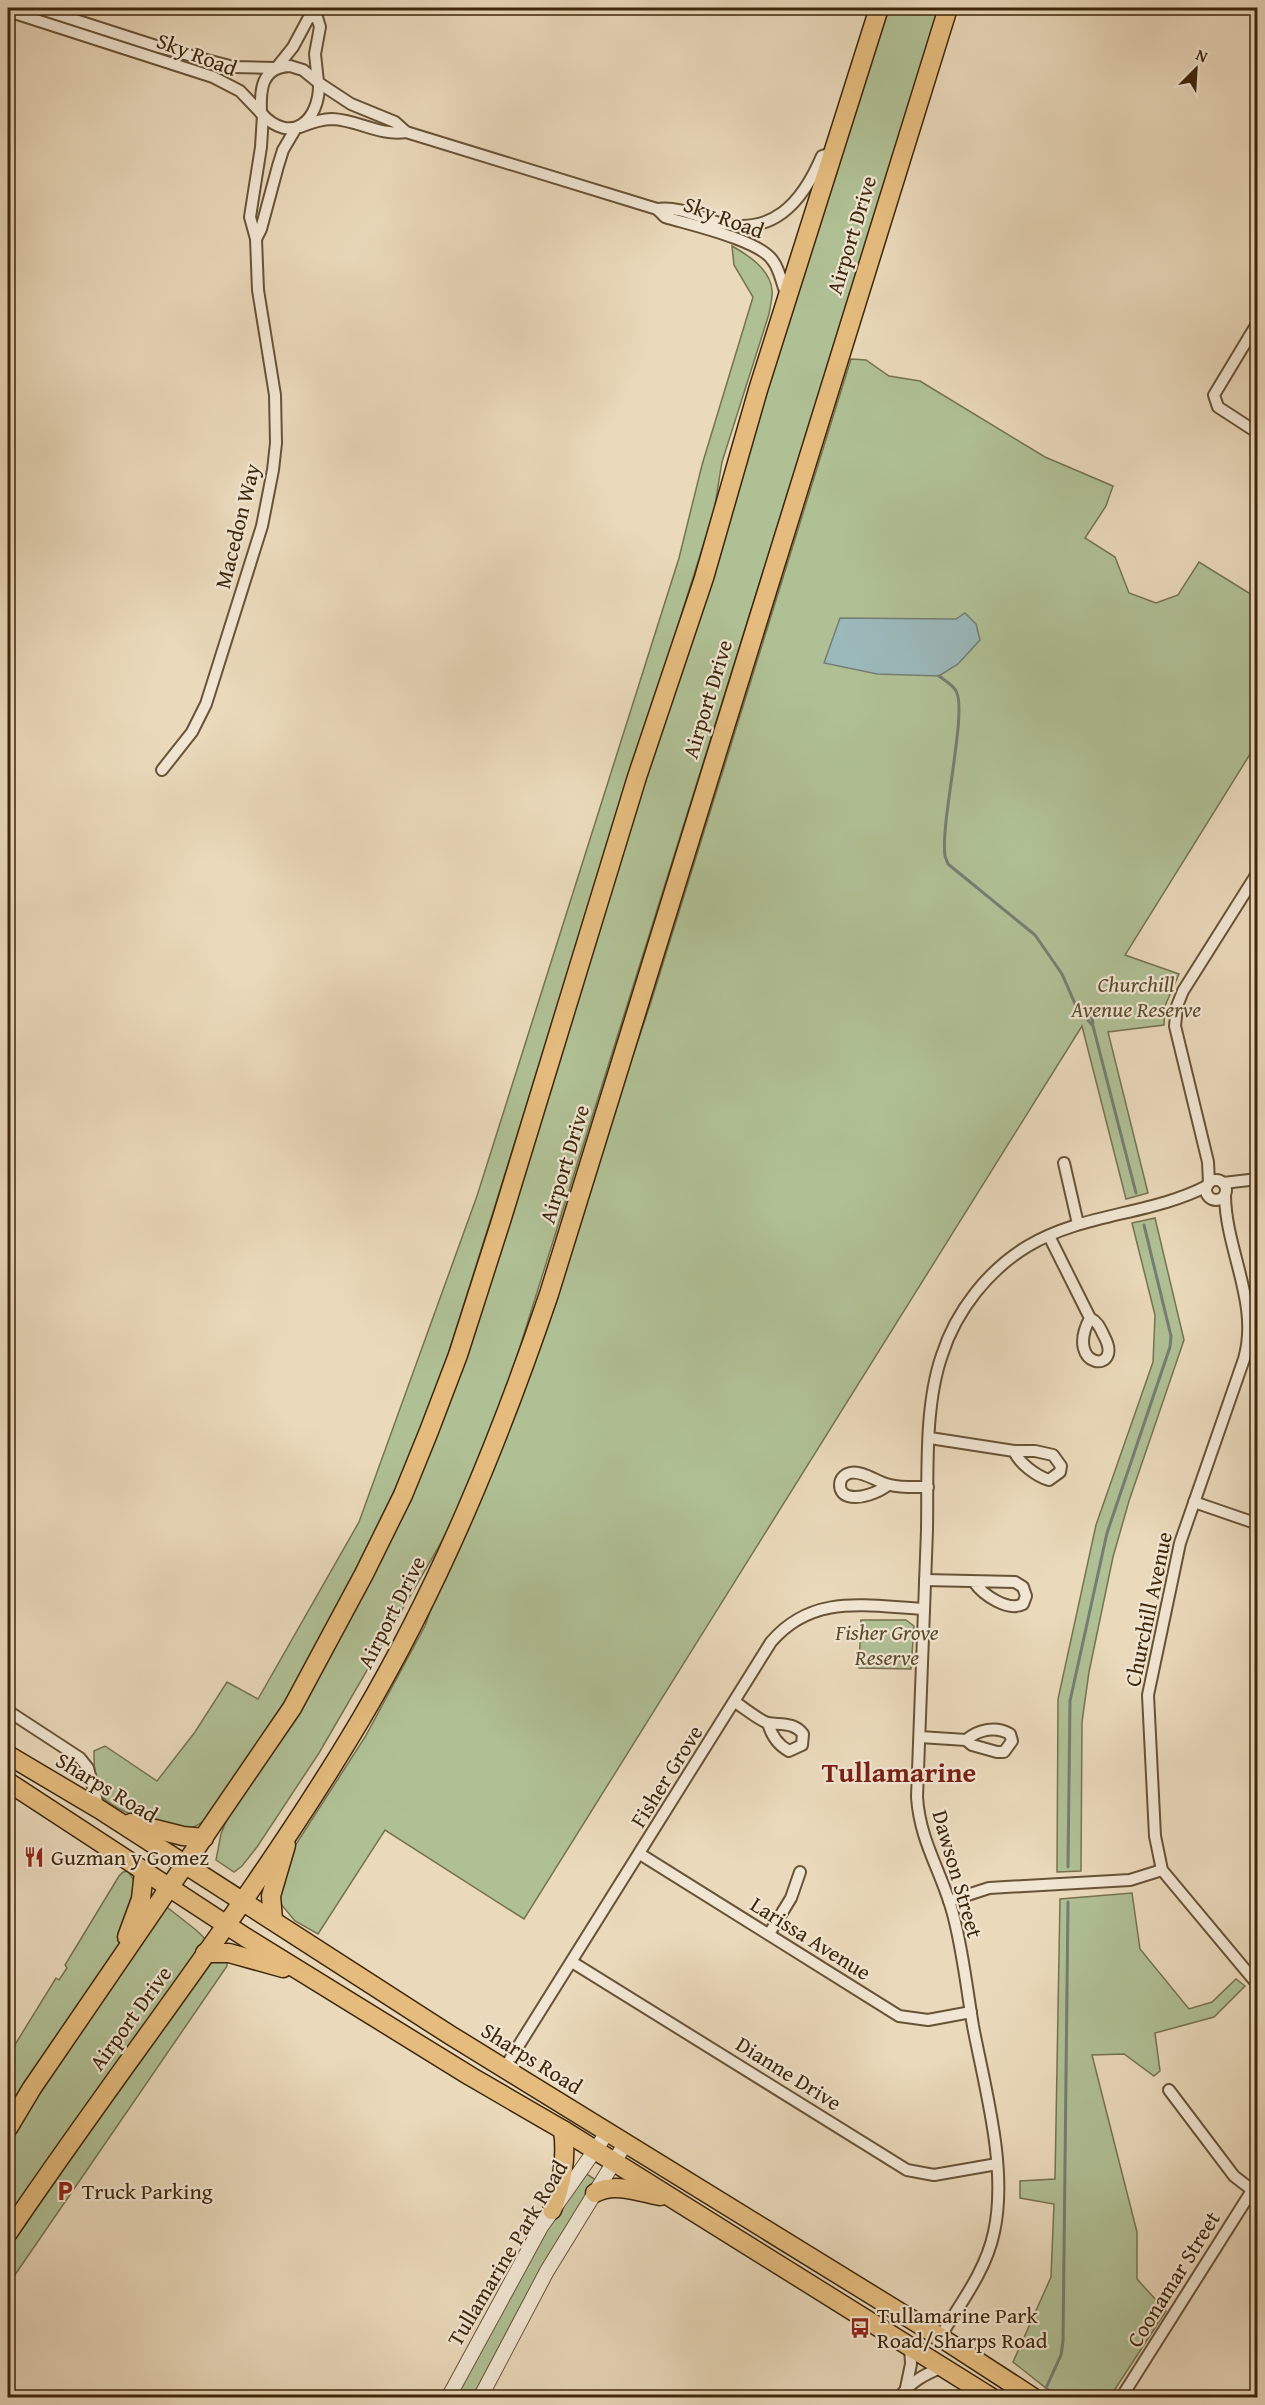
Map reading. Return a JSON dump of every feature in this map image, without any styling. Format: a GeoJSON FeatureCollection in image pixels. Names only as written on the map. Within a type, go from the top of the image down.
{"type":"FeatureCollection","features":[{"type":"Feature","properties":{"kind":"main road","name":"Airport Drive"},"geometry":{"type":"LineString","coordinates":[[8,2128],[292,1708],[328,1643],[403,1495],[458,1355],[498,1232],[637,777],[704,578],[729,488],[879,8]]}},
{"type":"Feature","properties":{"kind":"main road","name":"Airport Drive"},"geometry":{"type":"LineString","coordinates":[[8,2233],[58,2159],[243,1900],[362,1717],[426,1598],[489,1459],[549,1294],[948,8]]}},
{"type":"Feature","properties":{"kind":"main road","name":"Sharps Road"},"geometry":{"type":"LineString","coordinates":[[14,1760],[106,1813],[504,2069],[1034,2397]]}},
{"type":"Feature","properties":{"kind":"main road","name":"Sharps Road"},"geometry":{"type":"LineString","coordinates":[[8,1783],[308,1976],[470,2076],[563,2130],[992,2397]]}},
{"type":"Feature","properties":{"kind":"main road"},"geometry":{"type":"LineString","coordinates":[[106,1813],[183,1836],[204,1839]]}},
{"type":"Feature","properties":{"kind":"main road"},"geometry":{"type":"LineString","coordinates":[[273,1919],[271,1896],[291,1829]]}},
{"type":"Feature","properties":{"kind":"main road"},"geometry":{"type":"LineString","coordinates":[[117,1964],[141,1899],[144,1871]]}},
{"type":"Feature","properties":{"kind":"main road"},"geometry":{"type":"LineString","coordinates":[[206,1953],[229,1953],[308,1976]]}},
{"type":"Feature","properties":{"kind":"main road"},"geometry":{"type":"LineString","coordinates":[[552,2210],[565,2166],[563,2130]]}},
{"type":"Feature","properties":{"kind":"main road"},"geometry":{"type":"LineString","coordinates":[[595,2193],[606,2188],[619,2188],[671,2198]]}},
{"type":"Feature","properties":{"kind":"main road"},"geometry":{"type":"LineString","coordinates":[[940,2337],[945,2355],[964,2368],[965,2381]]}},
{"type":"Feature","properties":{"kind":"street","name":"Sky Road"},"geometry":{"type":"LineString","coordinates":[[38,8],[218,63],[234,67],[276,68]]}},
{"type":"Feature","properties":{"kind":"street","name":"Sky Road"},"geometry":{"type":"LineString","coordinates":[[8,11],[213,77],[240,91],[262,114]]}},
{"type":"Feature","properties":{"kind":"street"},"geometry":{"type":"LineString","coordinates":[[317,11],[320,27],[315,54],[318,83],[317,107],[298,127],[278,125],[262,114],[261,90],[267,76],[293,47],[308,19],[317,11]]}},
{"type":"Feature","properties":{"kind":"street"},"geometry":{"type":"LineString","coordinates":[[276,68],[295,67],[303,70],[318,83]]}},
{"type":"Feature","properties":{"kind":"street","name":"Sky Road"},"geometry":{"type":"LineString","coordinates":[[318,83],[351,104],[394,122],[406,132],[657,209],[669,207],[731,225],[758,223],[778,215],[795,203],[812,179],[822,156],[833,153]]}},
{"type":"Feature","properties":{"kind":"street","name":"Macedon Way"},"geometry":{"type":"LineString","coordinates":[[162,770],[192,732],[206,704],[252,561],[268,498],[276,443],[275,395],[258,290],[256,239],[250,217],[261,147],[262,114]]}},
{"type":"Feature","properties":{"kind":"street","name":"Sky Road"},"geometry":{"type":"LineString","coordinates":[[298,127],[331,119],[353,123],[390,135],[406,132]]}},
{"type":"Feature","properties":{"kind":"street","name":"Macedon Way"},"geometry":{"type":"LineString","coordinates":[[256,239],[261,229],[283,150],[298,127]]}},
{"type":"Feature","properties":{"kind":"street","name":"Sky Road"},"geometry":{"type":"LineString","coordinates":[[657,209],[665,217],[747,243],[766,252],[777,266],[788,299]]}},
{"type":"Feature","properties":{"kind":"street"},"geometry":{"type":"LineString","coordinates":[[1257,322],[1214,394],[1218,406],[1257,433]]}},
{"type":"Feature","properties":{"kind":"street","name":"Churchill Avenue"},"geometry":{"type":"LineString","coordinates":[[1257,872],[1183,991],[1176,1012],[1177,1035],[1248,1312],[1250,1334],[1244,1359],[1178,1555],[1149,1695],[1155,1836],[1162,1870],[1257,1985]]}},
{"type":"Feature","properties":{"kind":"street"},"geometry":{"type":"LineString","coordinates":[[1064,1163],[1078,1224]]}},
{"type":"Feature","properties":{"kind":"street","name":"Dawson Street"},"geometry":{"type":"LineString","coordinates":[[940,2337],[986,2258],[997,2216],[999,2196],[997,2164],[955,1919],[922,1833],[919,1817],[928,1487],[933,1388],[937,1370],[948,1340],[970,1300],[993,1274],[1027,1247],[1078,1224],[1254,1180]]}},
{"type":"Feature","properties":{"kind":"street"},"geometry":{"type":"LineString","coordinates":[[1049,1236],[1090,1318]]}},
{"type":"Feature","properties":{"kind":"street"},"geometry":{"type":"LineString","coordinates":[[930,1438],[1014,1451]]}},
{"type":"Feature","properties":{"kind":"street"},"geometry":{"type":"LineString","coordinates":[[888,1485],[928,1487]]}},
{"type":"Feature","properties":{"kind":"street"},"geometry":{"type":"LineString","coordinates":[[1194,1502],[1257,1524]]}},
{"type":"Feature","properties":{"kind":"street"},"geometry":{"type":"LineString","coordinates":[[925,1580],[974,1582]]}},
{"type":"Feature","properties":{"kind":"street","name":"Fisher Grove"},"geometry":{"type":"LineString","coordinates":[[504,2069],[771,1642],[782,1630],[810,1611],[840,1606],[924,1609]]}},
{"type":"Feature","properties":{"kind":"street"},"geometry":{"type":"LineString","coordinates":[[735,1702],[768,1723]]}},
{"type":"Feature","properties":{"kind":"street"},"geometry":{"type":"LineString","coordinates":[[8,1711],[80,1758],[88,1768],[106,1813]]}},
{"type":"Feature","properties":{"kind":"street"},"geometry":{"type":"LineString","coordinates":[[920,1737],[966,1740]]}},
{"type":"Feature","properties":{"kind":"street"},"geometry":{"type":"LineString","coordinates":[[8,1783],[14,1760]]}},
{"type":"Feature","properties":{"kind":"street","name":"Larissa Avenue"},"geometry":{"type":"LineString","coordinates":[[640,1854],[899,2016],[928,2020],[971,2012]]}},
{"type":"Feature","properties":{"kind":"street"},"geometry":{"type":"LineString","coordinates":[[949,1901],[989,1888],[1130,1880],[1162,1870]]}},
{"type":"Feature","properties":{"kind":"street"},"geometry":{"type":"LineString","coordinates":[[769,1934],[791,1898],[800,1872]]}},
{"type":"Feature","properties":{"kind":"street","name":"Dianne Drive"},"geometry":{"type":"LineString","coordinates":[[572,1962],[908,2170],[934,2175],[997,2164]]}},
{"type":"Feature","properties":{"kind":"street"},"geometry":{"type":"LineString","coordinates":[[1169,2090],[1234,2176],[1255,2186]]}},
{"type":"Feature","properties":{"kind":"street","name":"Tullamarine Park Road"},"geometry":{"type":"LineString","coordinates":[[448,2397],[516,2270],[552,2210],[593,2149],[607,2133]]}},
{"type":"Feature","properties":{"kind":"street","name":"Tullamarine Park Road"},"geometry":{"type":"LineString","coordinates":[[480,2397],[547,2271],[626,2144]]}},
{"type":"Feature","properties":{"kind":"street","name":"Coonamar Street"},"geometry":{"type":"LineString","coordinates":[[1121,2397],[1255,2186]]}},
{"type":"Feature","properties":{"kind":"street"},"geometry":{"type":"LineString","coordinates":[[902,2393],[911,2364],[910,2346]]}},
{"type":"Feature","properties":{"kind":"street"},"geometry":{"type":"LineString","coordinates":[[902,2393],[925,2374],[943,2367]]}},
{"type":"Feature","properties":{"kind":"green space"},"geometry":{"type":"Polygon","coordinates":[[[885,8],[940,8],[518,1353],[487,1442],[453,1522],[319,1753],[257,1847],[242,1866],[234,1872],[216,1860],[221,1834],[229,1814],[404,1503],[885,8]]]}},
{"type":"Feature","properties":{"kind":"green space"},"geometry":{"type":"Polygon","coordinates":[[[732,246],[751,258],[767,276],[772,293],[769,314],[722,462],[714,511],[440,1380],[382,1519],[343,1600],[297,1682],[213,1813],[189,1829],[166,1826],[141,1818],[118,1808],[103,1797],[96,1781],[94,1751],[105,1746],[157,1781],[195,1732],[227,1682],[258,1699],[359,1522],[477,1196],[679,558],[702,465],[753,297],[734,265],[732,246]]]}},
{"type":"Feature","properties":{"kind":"green space","name":"Churchill Avenue Reserve"},"geometry":{"type":"Polygon","coordinates":[[[851,359],[866,360],[889,376],[920,381],[1045,457],[1113,486],[1106,506],[1085,538],[1115,557],[1129,593],[1156,603],[1178,595],[1199,562],[1257,598],[1257,743],[1125,955],[1179,974],[1165,1006],[1164,1025],[1108,1032],[1148,1193],[1126,1199],[1082,1026],[524,1919],[385,1830],[318,1934],[295,1921],[280,1903],[279,1883],[291,1852],[365,1737],[425,1626],[439,1586],[504,1444],[556,1302],[603,1144],[651,1002],[851,359]]]}},
{"type":"Feature","properties":{"kind":"green space"},"geometry":{"type":"Polygon","coordinates":[[[1155,1218],[1184,1340],[1129,1501],[1113,1557],[1089,1672],[1082,1722],[1081,1871],[1057,1872],[1058,1699],[1096,1525],[1153,1362],[1155,1315],[1132,1223],[1155,1218]]]}},
{"type":"Feature","properties":{"kind":"green space","name":"Fisher Grove Reserve"},"geometry":{"type":"Polygon","coordinates":[[[861,1620],[906,1620],[914,1626],[911,1669],[859,1668],[861,1620]]]}},
{"type":"Feature","properties":{"kind":"green space"},"geometry":{"type":"Polygon","coordinates":[[[128,1871],[135,1882],[196,1930],[227,1960],[227,1966],[8,2285],[8,2056],[56,1978],[59,1980],[67,1968],[65,1965],[119,1876],[128,1871]]]}},
{"type":"Feature","properties":{"kind":"green space"},"geometry":{"type":"Polygon","coordinates":[[[1132,1893],[1140,1949],[1189,2009],[1212,2002],[1236,1979],[1245,1986],[1214,2017],[1155,2033],[1160,2071],[1154,2076],[1124,2054],[1092,2055],[1137,2232],[1137,2279],[1166,2311],[1110,2397],[1064,2397],[1046,2388],[1013,2362],[1051,2277],[1054,2204],[1020,2198],[1020,2181],[1055,2179],[1060,1899],[1132,1893]]]}},
{"type":"Feature","properties":{"kind":"green space"},"geometry":{"type":"Polygon","coordinates":[[[582,2171],[596,2180],[530,2291],[473,2397],[455,2398],[532,2254],[582,2171]]]}},
{"type":"Feature","properties":{"kind":"water"},"geometry":{"type":"Polygon","coordinates":[[[965,613],[976,624],[980,640],[958,664],[939,676],[877,674],[824,663],[840,618],[956,619],[965,613]]]}},
{"type":"Feature","properties":{"kind":"waterway"},"geometry":{"type":"LineString","coordinates":[[939,676],[955,689],[959,702],[959,720],[946,819],[945,856],[948,864],[1035,935],[1062,974],[1076,1006],[1093,1026],[1136,1193]]}},
{"type":"Feature","properties":{"kind":"waterway"},"geometry":{"type":"LineString","coordinates":[[1090,1010],[1093,1023]]}},
{"type":"Feature","properties":{"kind":"waterway"},"geometry":{"type":"LineString","coordinates":[[1068,1867],[1070,1701],[1107,1533],[1170,1347],[1171,1336],[1144,1225]]}},
{"type":"Feature","properties":{"kind":"waterway"},"geometry":{"type":"LineString","coordinates":[[1046,2388],[1061,2355],[1063,2341],[1068,1902]]}},
{"type":"Feature","properties":{"kind":"place","name":"Guzman y Gomez"},"geometry":{"type":"Point","coordinates":[34,1857]}},
{"type":"Feature","properties":{"kind":"place","name":"Truck Parking"},"geometry":{"type":"Point","coordinates":[65,2191]}},
{"type":"Feature","properties":{"kind":"place","name":"Tullamarine Park Road/Sharps Road"},"geometry":{"type":"Point","coordinates":[860,2328]}},
{"type":"Feature","properties":{"kind":"district","name":"Tullamarine"},"geometry":{"type":"Point","coordinates":[899,1772]}}]}
